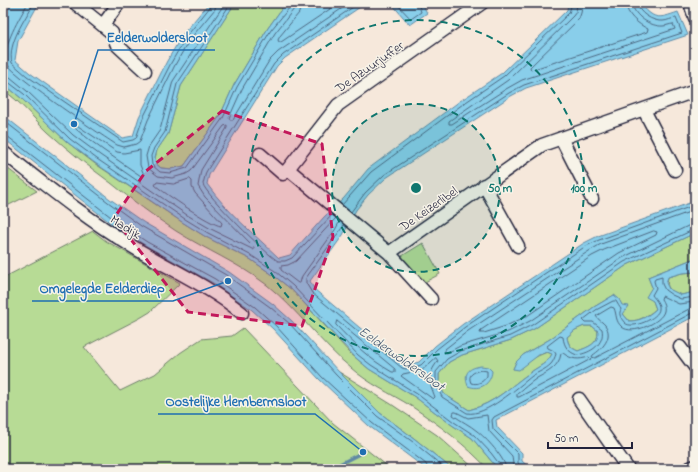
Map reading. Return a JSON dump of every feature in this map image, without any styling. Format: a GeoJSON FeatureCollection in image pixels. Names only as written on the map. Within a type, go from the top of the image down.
{"type":"FeatureCollection","features":[{"type":"Feature","properties":{"kind":"street"},"geometry":{"type":"LineString","coordinates":[[75,3],[112,33],[117,45],[146,71]]}},
{"type":"Feature","properties":{"kind":"street"},"geometry":{"type":"LineString","coordinates":[[103,25],[119,3]]}},
{"type":"Feature","properties":{"kind":"street","name":"De Azuurjuffer"},"geometry":{"type":"LineString","coordinates":[[288,169],[338,105],[482,3]]}},
{"type":"Feature","properties":{"kind":"street"},"geometry":{"type":"LineString","coordinates":[[690,3],[695,18]]}},
{"type":"Feature","properties":{"kind":"street","name":"De Keizerlibel"},"geometry":{"type":"LineString","coordinates":[[389,253],[542,145],[695,91]]}},
{"type":"Feature","properties":{"kind":"street"},"geometry":{"type":"LineString","coordinates":[[644,110],[675,170]]}},
{"type":"Feature","properties":{"kind":"street"},"geometry":{"type":"LineString","coordinates":[[561,138],[592,199]]}},
{"type":"Feature","properties":{"kind":"street","name":"Madijk"},"geometry":{"type":"LineString","coordinates":[[3,152],[98,225],[178,273],[210,290],[226,300],[242,313]]}},
{"type":"Feature","properties":{"kind":"street"},"geometry":{"type":"LineString","coordinates":[[260,154],[283,174],[288,169],[332,204],[389,253],[431,299]]}},
{"type":"Feature","properties":{"kind":"street"},"geometry":{"type":"LineString","coordinates":[[484,185],[518,246]]}},
{"type":"Feature","properties":{"kind":"street"},"geometry":{"type":"LineString","coordinates":[[680,347],[695,367]]}},
{"type":"Feature","properties":{"kind":"street"},"geometry":{"type":"LineString","coordinates":[[579,399],[628,469]]}},
{"type":"Feature","properties":{"kind":"street"},"geometry":{"type":"LineString","coordinates":[[688,469],[695,466]]}},
{"type":"Feature","properties":{"kind":"highlighted area"},"geometry":{"type":"Polygon","coordinates":[[[222,111],[322,144],[333,237],[302,326],[188,312],[114,218],[146,171],[222,111]]]}},
{"type":"Feature","properties":{"kind":"green space"},"geometry":{"type":"Polygon","coordinates":[[[235,3],[288,3],[283,7],[268,28],[234,85],[220,116],[184,166],[171,169],[161,168],[155,163],[155,158],[157,150],[168,134],[181,86],[235,3]]]}},
{"type":"Feature","properties":{"kind":"green space"},"geometry":{"type":"Polygon","coordinates":[[[3,83],[67,142],[94,163],[206,237],[250,259],[291,289],[351,354],[369,369],[415,397],[472,438],[498,469],[488,469],[461,443],[431,420],[358,374],[329,348],[289,305],[267,285],[245,270],[187,238],[167,225],[87,165],[48,132],[21,104],[3,90],[3,83]]]}},
{"type":"Feature","properties":{"kind":"green space"},"geometry":{"type":"Polygon","coordinates":[[[3,165],[37,191],[3,208],[3,165]]]}},
{"type":"Feature","properties":{"kind":"green space"},"geometry":{"type":"Polygon","coordinates":[[[93,231],[106,241],[180,283],[150,312],[84,347],[120,391],[155,374],[180,353],[201,339],[232,336],[243,328],[333,423],[391,469],[3,469],[3,278],[93,231]]]}},
{"type":"Feature","properties":{"kind":"green space"},"geometry":{"type":"Polygon","coordinates":[[[695,233],[695,258],[648,277],[652,287],[653,301],[656,309],[646,316],[637,320],[629,321],[623,314],[621,305],[614,295],[594,307],[550,339],[523,355],[516,362],[513,369],[547,352],[552,354],[545,363],[495,399],[469,410],[444,394],[439,384],[439,374],[449,362],[462,355],[511,340],[534,329],[627,265],[695,233]]]}},
{"type":"Feature","properties":{"kind":"green space"},"geometry":{"type":"Polygon","coordinates":[[[423,243],[440,274],[421,284],[402,256],[423,243]]]}},
{"type":"Feature","properties":{"kind":"green space"},"geometry":{"type":"Polygon","coordinates":[[[695,272],[695,292],[681,295],[672,291],[668,287],[668,277],[682,273],[695,272]]]}},
{"type":"Feature","properties":{"kind":"green space"},"geometry":{"type":"Polygon","coordinates":[[[584,326],[592,326],[598,331],[598,335],[595,342],[578,351],[570,346],[567,337],[575,330],[584,326]]]}},
{"type":"Feature","properties":{"kind":"green space"},"geometry":{"type":"Polygon","coordinates":[[[339,372],[391,404],[437,435],[475,469],[452,469],[380,413],[339,372]]]}},
{"type":"Feature","properties":{"kind":"water"},"geometry":{"type":"Polygon","coordinates":[[[5,3],[39,3],[18,41],[15,60],[30,73],[122,138],[133,136],[139,117],[167,61],[183,34],[209,3],[235,3],[181,86],[168,134],[157,150],[155,158],[155,163],[161,168],[171,169],[184,166],[220,116],[234,85],[268,28],[283,7],[288,3],[366,3],[285,58],[277,66],[209,175],[207,184],[223,204],[279,258],[290,255],[324,217],[344,198],[368,169],[460,101],[502,73],[567,10],[568,3],[640,3],[649,13],[661,17],[678,12],[688,35],[526,88],[511,96],[386,178],[368,195],[356,210],[343,235],[310,281],[314,289],[405,366],[419,362],[435,346],[463,324],[584,243],[598,236],[695,201],[695,233],[627,265],[534,329],[511,340],[462,355],[449,362],[439,374],[439,384],[444,394],[469,410],[479,407],[495,399],[545,363],[552,354],[547,352],[540,354],[519,370],[513,369],[516,362],[523,355],[550,339],[594,307],[614,295],[619,299],[622,305],[629,306],[623,314],[629,321],[643,318],[650,314],[656,309],[653,301],[646,297],[652,287],[648,277],[695,258],[695,272],[682,273],[668,277],[666,283],[669,289],[681,295],[695,292],[695,316],[496,420],[497,427],[522,453],[522,461],[531,469],[498,469],[472,438],[415,397],[369,369],[356,358],[291,289],[250,259],[206,237],[95,163],[67,142],[3,83],[3,5],[5,3]],[[584,326],[575,330],[567,337],[569,344],[578,351],[595,342],[598,331],[592,326],[584,326]]]}},
{"type":"Feature","properties":{"kind":"water"},"geometry":{"type":"Polygon","coordinates":[[[391,3],[422,3],[427,13],[410,25],[391,3]]]}},
{"type":"Feature","properties":{"kind":"water"},"geometry":{"type":"Polygon","coordinates":[[[3,115],[110,199],[143,222],[229,272],[273,304],[292,321],[339,372],[380,413],[452,469],[426,469],[369,426],[319,379],[273,329],[252,310],[213,283],[117,228],[3,138],[3,115]]]}},
{"type":"Feature","properties":{"kind":"water"},"geometry":{"type":"Polygon","coordinates":[[[481,366],[488,367],[492,371],[490,380],[481,387],[477,388],[468,386],[466,377],[468,372],[473,368],[481,366]]]}},
{"type":"Feature","properties":{"kind":"waterway"},"geometry":{"type":"LineString","coordinates":[[330,469],[363,452]]}},
{"type":"Feature","properties":{"kind":"place","name":"Eelderwoldersloot"},"geometry":{"type":"Point","coordinates":[74,124]}},
{"type":"Feature","properties":{"kind":"place","name":"Omgelegde Eelderdiep"},"geometry":{"type":"Point","coordinates":[228,281]}},
{"type":"Feature","properties":{"kind":"place","name":"Oostelijke Hembermsloot"},"geometry":{"type":"Point","coordinates":[363,452]}}]}
